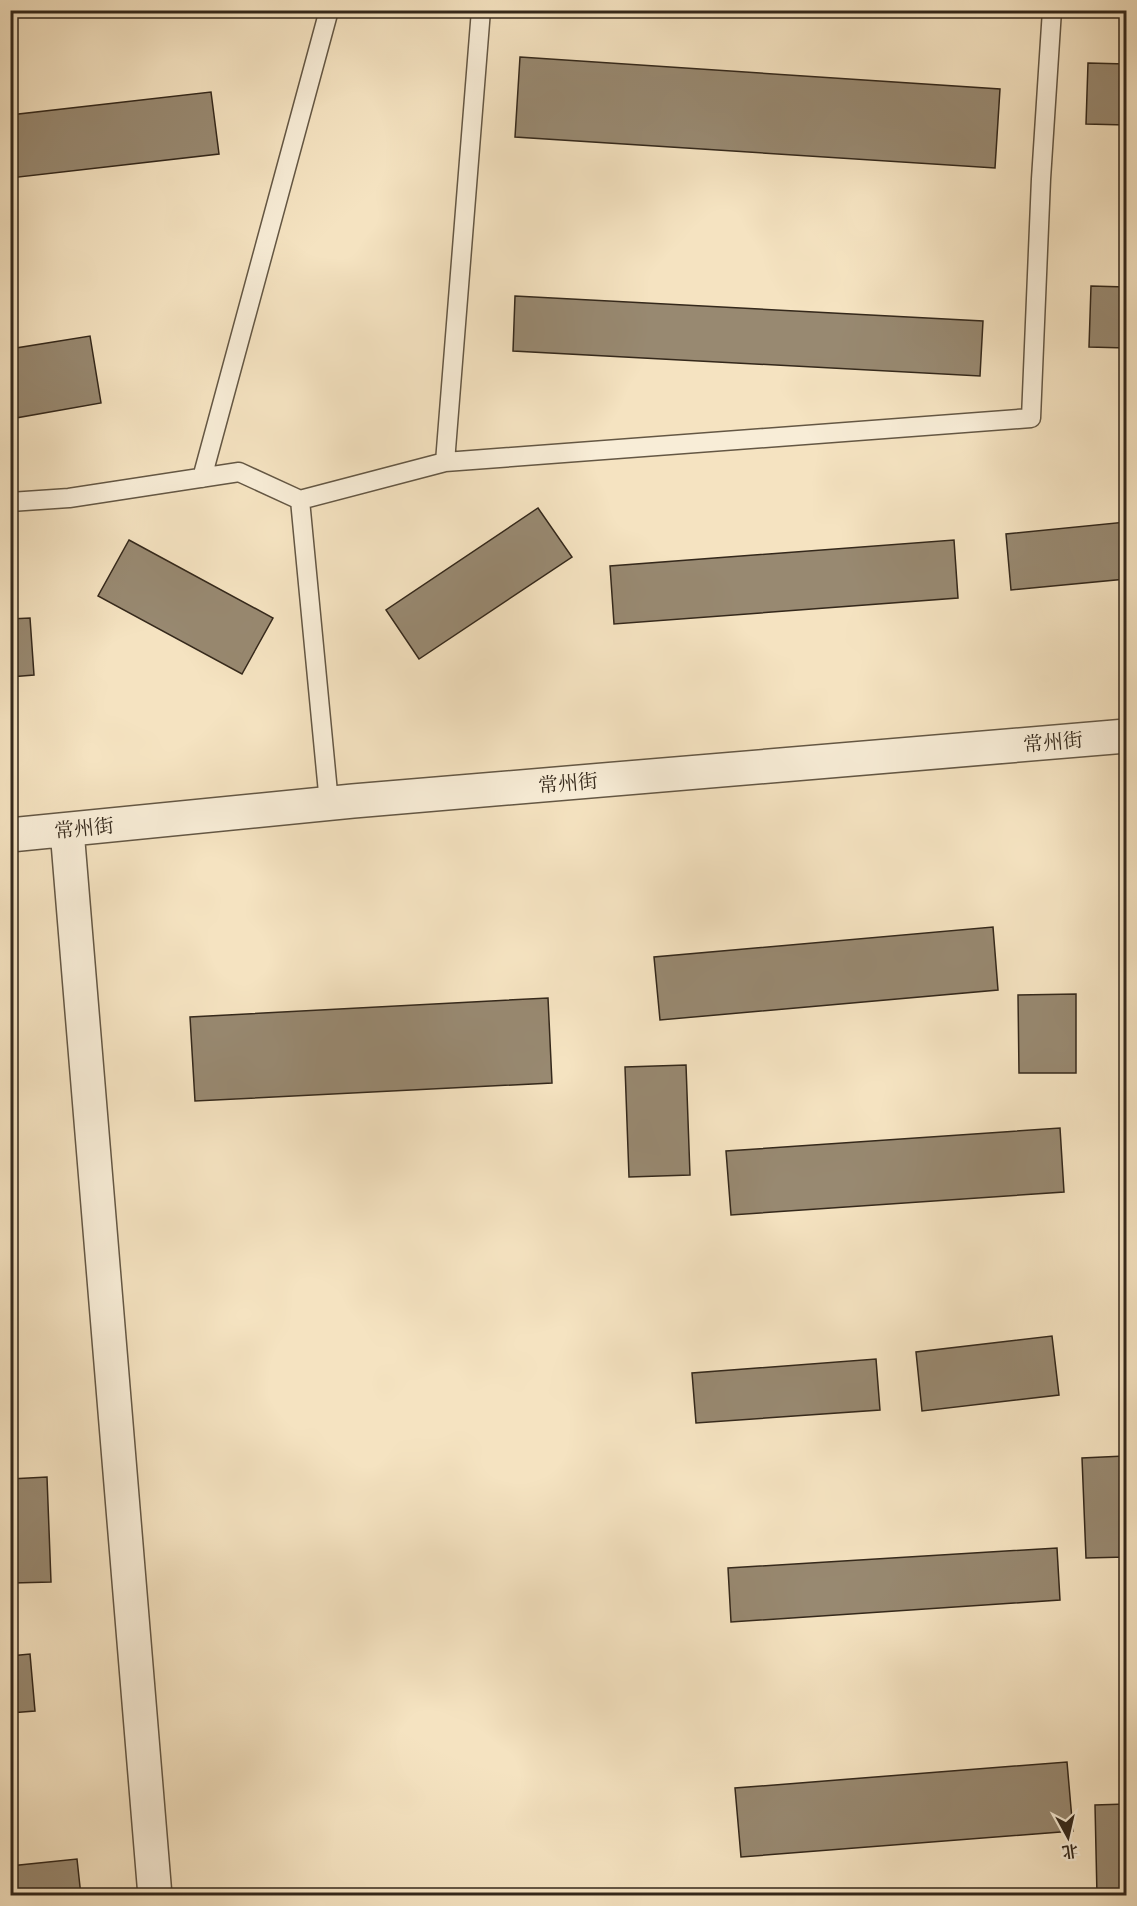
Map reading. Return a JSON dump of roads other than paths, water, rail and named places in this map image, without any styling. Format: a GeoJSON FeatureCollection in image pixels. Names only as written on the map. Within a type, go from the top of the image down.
{"type":"FeatureCollection","features":[{"type":"Feature","properties":{"kind":"street","name":"常州街"},"geometry":{"type":"LineString","coordinates":[[10,836],[329,803],[1126,736]]}},
{"type":"Feature","properties":{"kind":"street"},"geometry":{"type":"LineString","coordinates":[[67,830],[155,1896]]}},
{"type":"Feature","properties":{"kind":"lane"},"geometry":{"type":"LineString","coordinates":[[202,478],[329,10]]}},
{"type":"Feature","properties":{"kind":"lane"},"geometry":{"type":"LineString","coordinates":[[445,462],[481,10]]}},
{"type":"Feature","properties":{"kind":"lane"},"geometry":{"type":"LineString","coordinates":[[10,502],[69,498],[239,472],[300,500],[445,462],[1031,418],[1041,179],[1052,10]]}},
{"type":"Feature","properties":{"kind":"lane"},"geometry":{"type":"LineString","coordinates":[[300,500],[329,803]]}}]}
